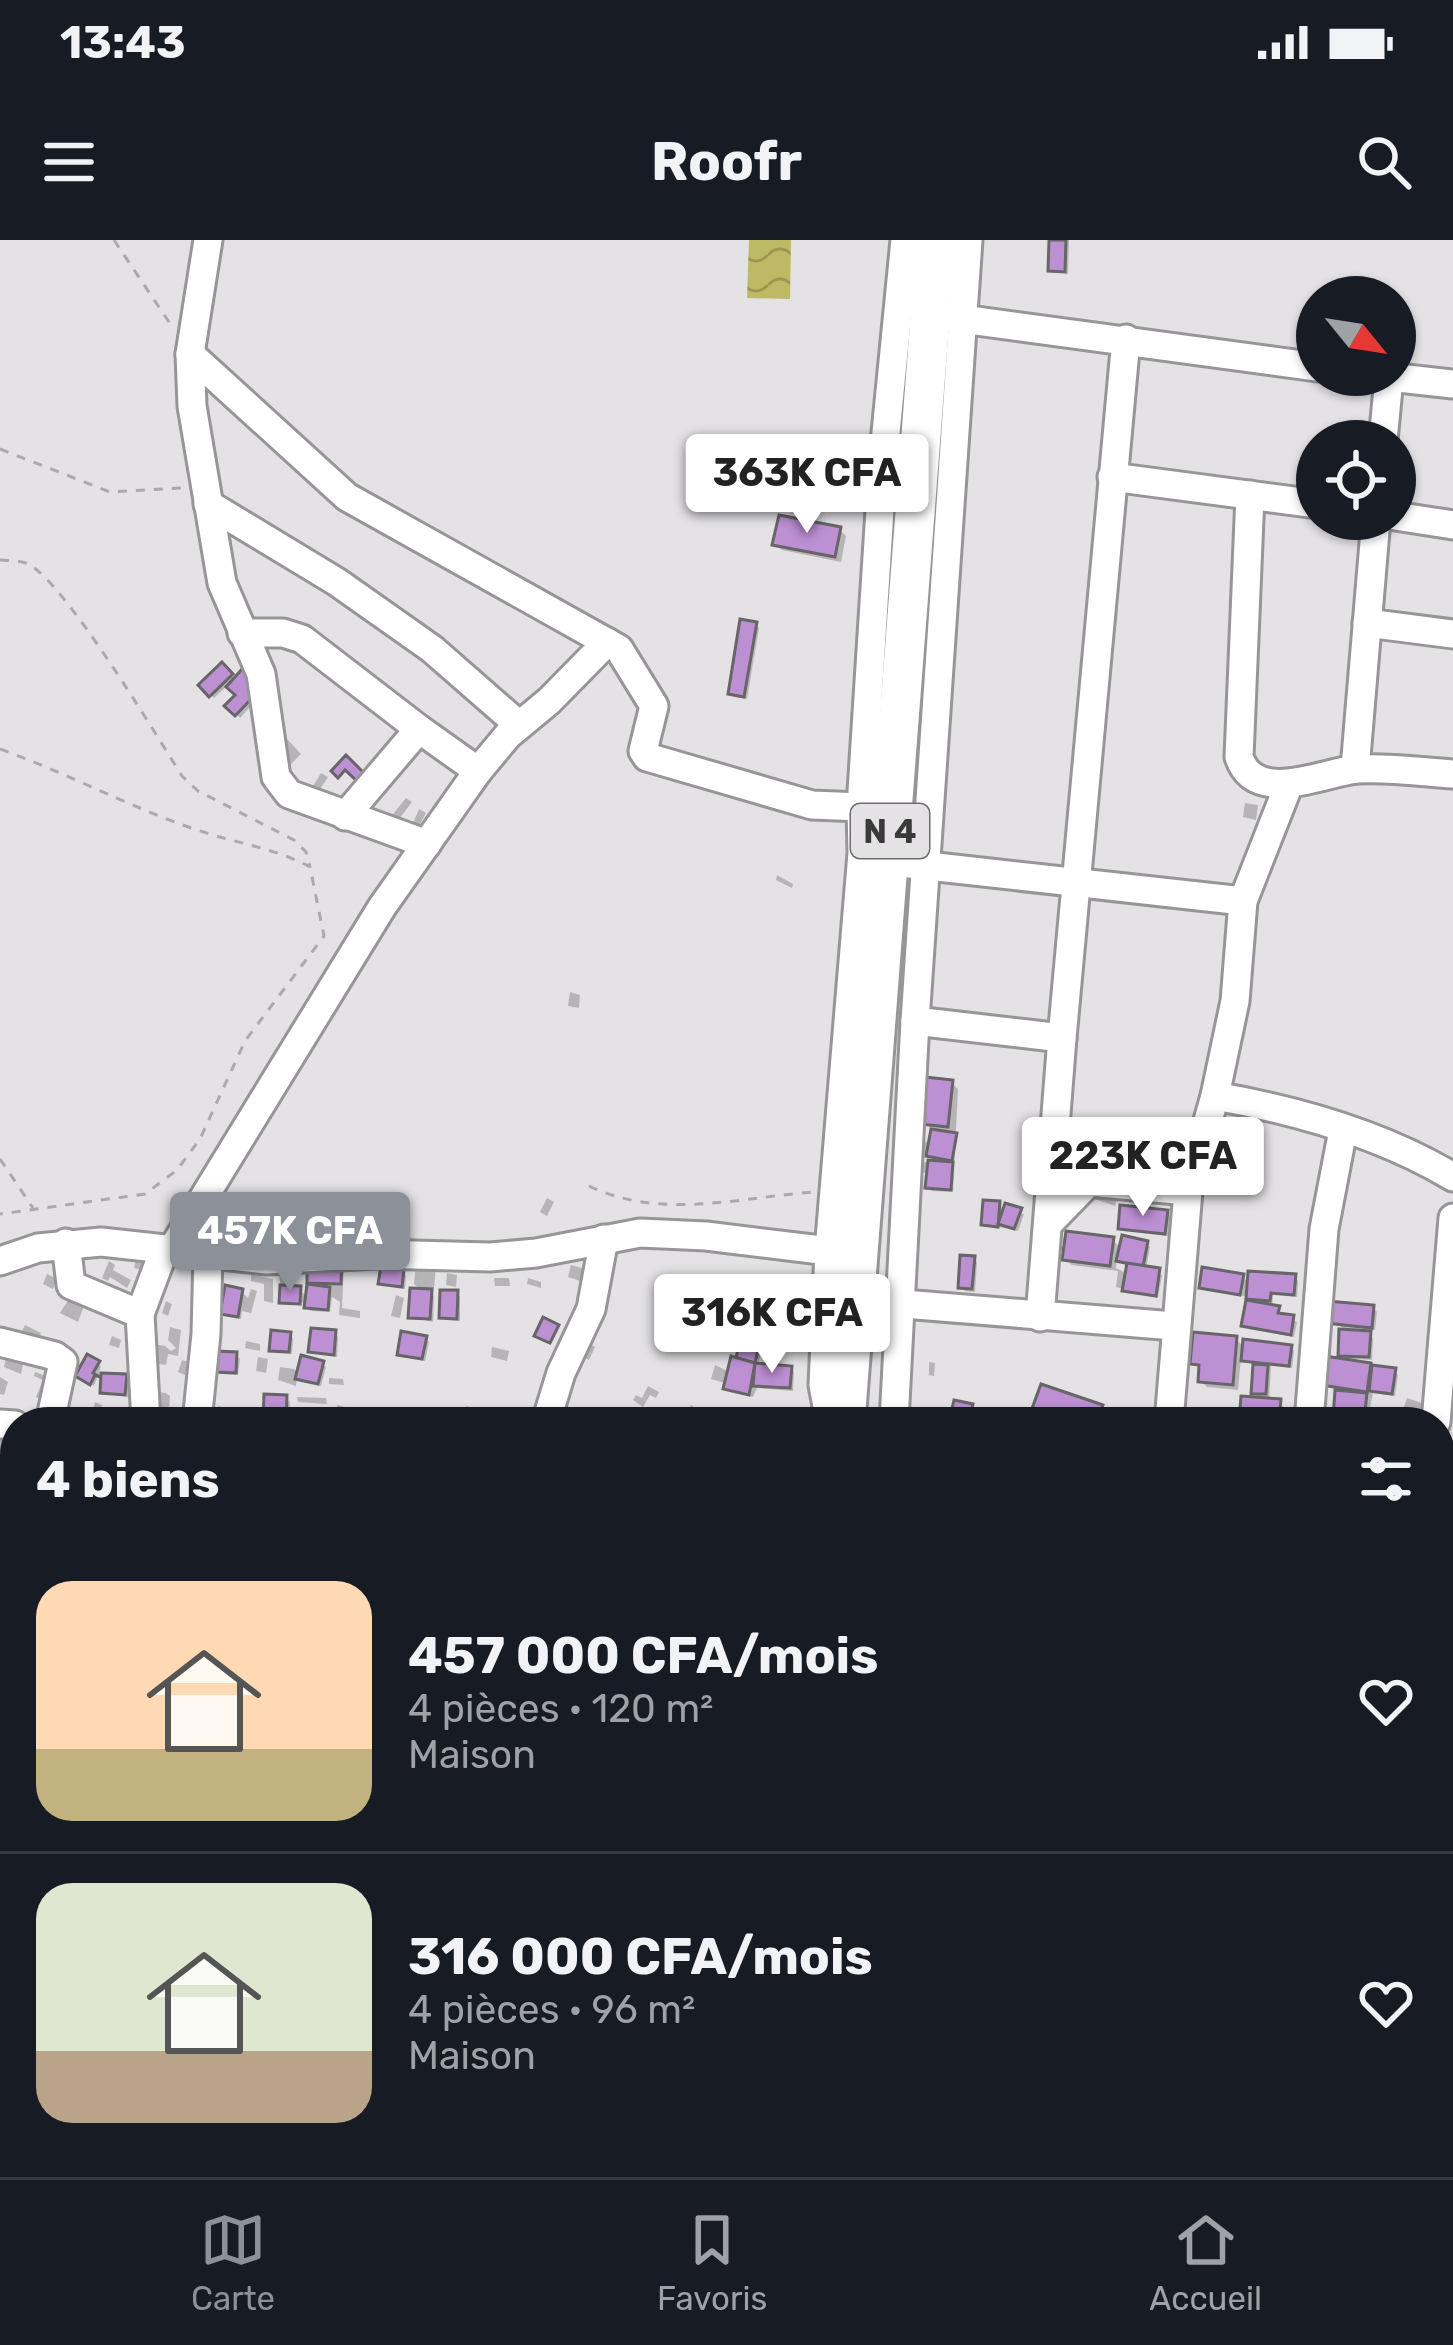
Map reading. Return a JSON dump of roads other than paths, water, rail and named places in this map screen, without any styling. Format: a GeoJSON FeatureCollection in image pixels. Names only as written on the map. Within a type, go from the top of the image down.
{"type":"FeatureCollection","features":[{"type":"Feature","properties":{"kind":"highway","name":"N 4"},"geometry":{"type":"LineString","coordinates":[[846,1407],[887,863],[946,317],[936,240]]}},
{"type":"Feature","properties":{"kind":"street"},"geometry":{"type":"LineString","coordinates":[[208,240],[190,354],[192,406],[222,583],[262,674],[281,786],[289,794],[427,844]]}},
{"type":"Feature","properties":{"kind":"street"},"geometry":{"type":"LineString","coordinates":[[828,1407],[824,1384],[832,1192],[862,853],[883,463],[905,240]]}},
{"type":"Feature","properties":{"kind":"street"},"geometry":{"type":"LineString","coordinates":[[895,1407],[928,865],[946,317],[968,240]]}},
{"type":"Feature","properties":{"kind":"street"},"geometry":{"type":"LineString","coordinates":[[946,317],[1296,364]]}},
{"type":"Feature","properties":{"kind":"street"},"geometry":{"type":"LineString","coordinates":[[1040,1318],[1126,339]]}},
{"type":"Feature","properties":{"kind":"street"},"geometry":{"type":"LineString","coordinates":[[190,354],[347,497],[626,655],[654,706],[643,751],[647,757],[812,805],[861,807]]}},
{"type":"Feature","properties":{"kind":"street"},"geometry":{"type":"LineString","coordinates":[[1416,380],[1453,384]]}},
{"type":"Feature","properties":{"kind":"street"},"geometry":{"type":"LineString","coordinates":[[1112,477],[1296,502]]}},
{"type":"Feature","properties":{"kind":"street"},"geometry":{"type":"LineString","coordinates":[[1250,495],[1239,757],[1248,773],[1288,784],[1355,769],[1453,774]]}},
{"type":"Feature","properties":{"kind":"street"},"geometry":{"type":"LineString","coordinates":[[208,504],[337,582],[432,649],[519,725]]}},
{"type":"Feature","properties":{"kind":"street"},"geometry":{"type":"LineString","coordinates":[[1416,519],[1453,525]]}},
{"type":"Feature","properties":{"kind":"street"},"geometry":{"type":"LineString","coordinates":[[1355,769],[1374,540]]}},
{"type":"Feature","properties":{"kind":"street"},"geometry":{"type":"LineString","coordinates":[[1367,623],[1453,634]]}},
{"type":"Feature","properties":{"kind":"street"},"geometry":{"type":"LineString","coordinates":[[242,632],[283,633],[302,639],[478,771]]}},
{"type":"Feature","properties":{"kind":"street"},"geometry":{"type":"LineString","coordinates":[[145,1407],[140,1314],[168,1251],[382,907],[478,771],[607,642]]}},
{"type":"Feature","properties":{"kind":"street"},"geometry":{"type":"LineString","coordinates":[[345,816],[419,729]]}},
{"type":"Feature","properties":{"kind":"street"},"geometry":{"type":"LineString","coordinates":[[1169,1407],[1188,1191],[1216,1096],[1235,1001],[1243,901],[1288,784]]}},
{"type":"Feature","properties":{"kind":"street"},"geometry":{"type":"LineString","coordinates":[[887,863],[1243,901]]}},
{"type":"Feature","properties":{"kind":"street"},"geometry":{"type":"LineString","coordinates":[[915,1021],[1061,1038]]}},
{"type":"Feature","properties":{"kind":"street"},"geometry":{"type":"LineString","coordinates":[[1216,1096],[1280,1109],[1343,1130],[1405,1152],[1453,1177]]}},
{"type":"Feature","properties":{"kind":"street"},"geometry":{"type":"LineString","coordinates":[[1310,1407],[1324,1229],[1343,1130]]}},
{"type":"Feature","properties":{"kind":"street"},"geometry":{"type":"LineString","coordinates":[[1048,1224],[1089,1182],[1188,1191]]}},
{"type":"Feature","properties":{"kind":"street"},"geometry":{"type":"LineString","coordinates":[[1437,1407],[1453,1218]]}},
{"type":"Feature","properties":{"kind":"street"},"geometry":{"type":"LineString","coordinates":[[0,1261],[66,1243],[120,1243],[267,1260],[376,1254],[490,1257],[640,1233],[829,1251]]}},
{"type":"Feature","properties":{"kind":"street"},"geometry":{"type":"LineString","coordinates":[[550,1407],[560,1373],[591,1309],[604,1239]]}},
{"type":"Feature","properties":{"kind":"street"},"geometry":{"type":"LineString","coordinates":[[66,1243],[71,1286],[140,1314]]}},
{"type":"Feature","properties":{"kind":"street"},"geometry":{"type":"LineString","coordinates":[[199,1407],[208,1255]]}},
{"type":"Feature","properties":{"kind":"street"},"geometry":{"type":"LineString","coordinates":[[854,1300],[1174,1326]]}},
{"type":"Feature","properties":{"kind":"street"},"geometry":{"type":"LineString","coordinates":[[0,1342],[55,1356],[63,1363],[53,1407]]}},
{"type":"Feature","properties":{"kind":"water"},"geometry":{"type":"Polygon","coordinates":[[[749,240],[791,240],[790,299],[747,298],[749,240]]]}}]}
